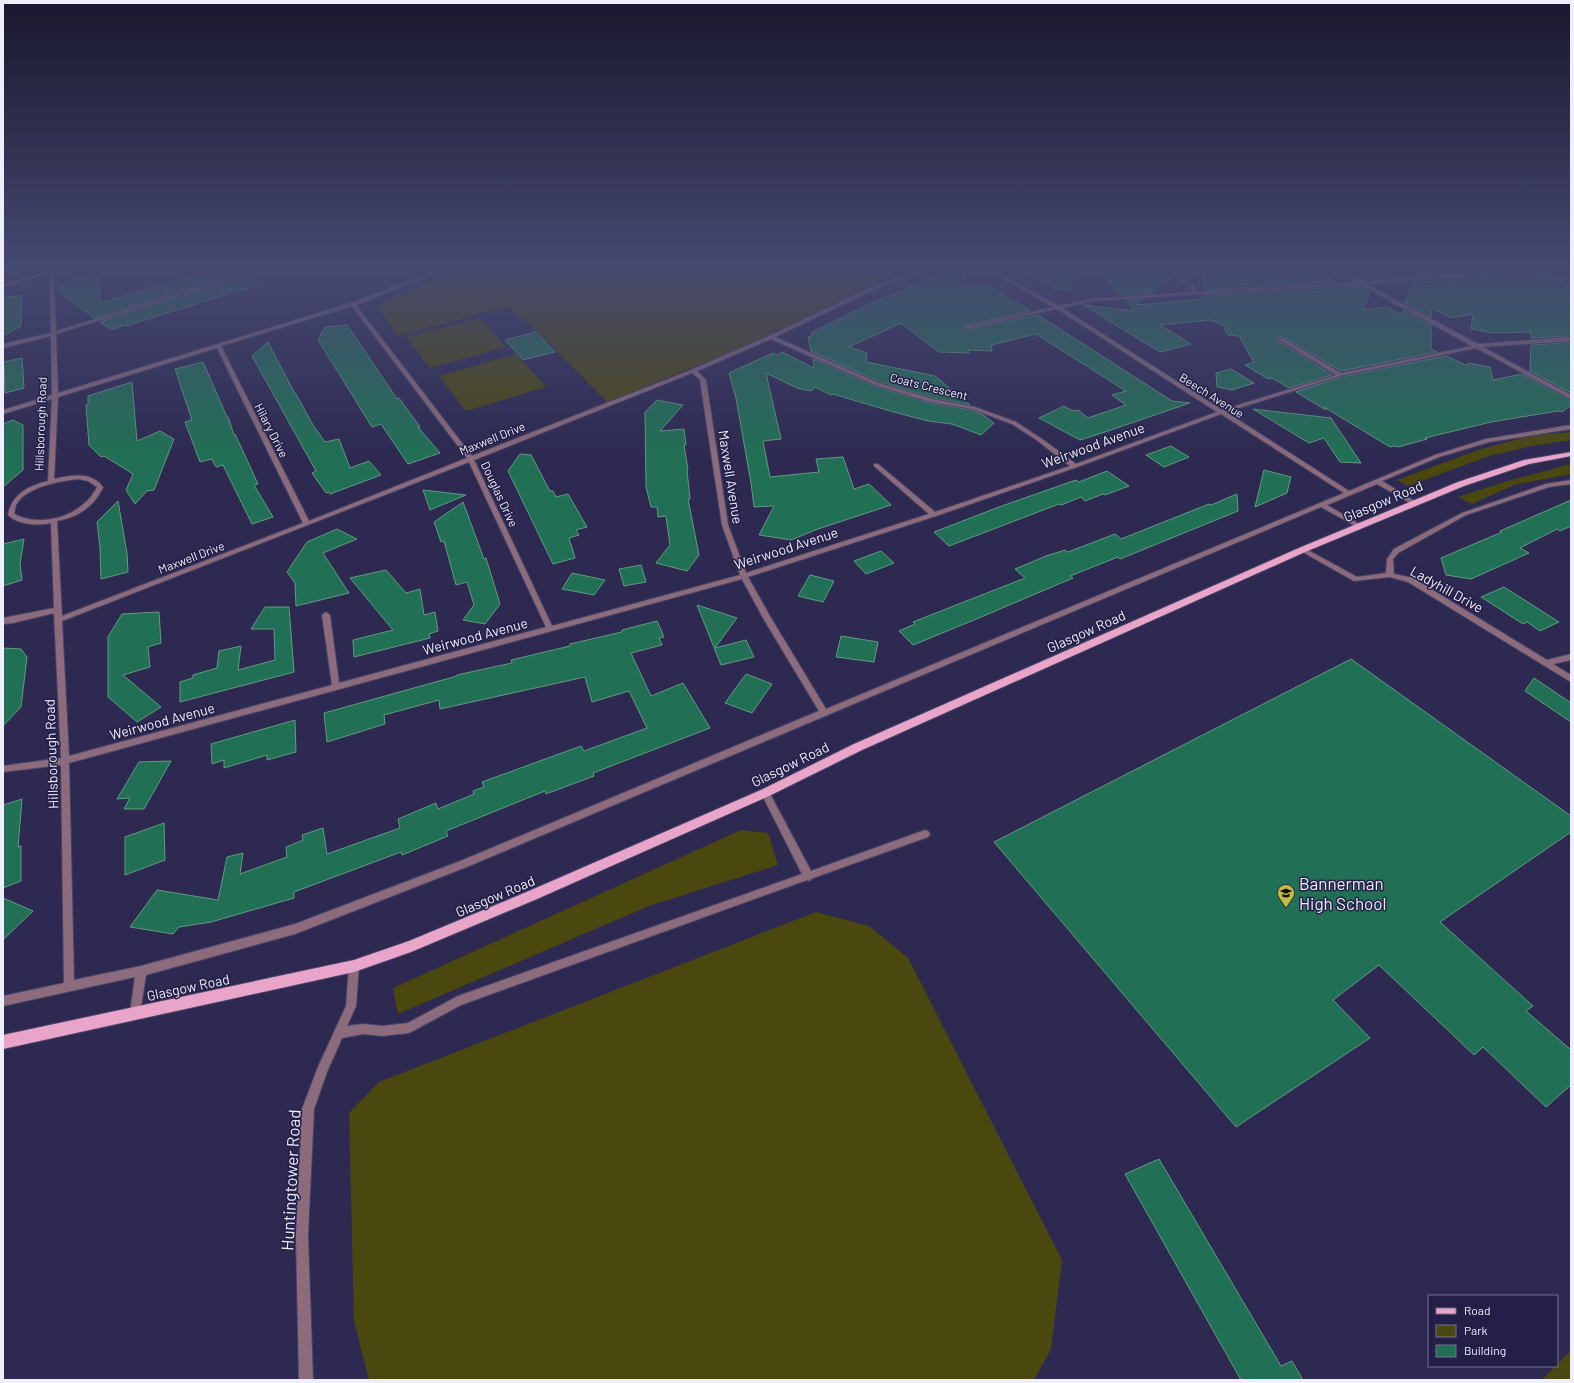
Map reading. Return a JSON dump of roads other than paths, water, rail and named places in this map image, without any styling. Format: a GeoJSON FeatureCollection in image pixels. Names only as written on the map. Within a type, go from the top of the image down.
{"type":"FeatureCollection","features":[{"type":"Feature","properties":{"kind":"main road","name":"Glasgow Road"},"geometry":{"type":"LineString","coordinates":[[3,1042],[354,966],[411,946],[533,895],[765,792],[858,747],[1302,550],[1461,484],[1528,462],[1571,454]]}},
{"type":"Feature","properties":{"kind":"street"},"geometry":{"type":"LineString","coordinates":[[3,346],[61,331]]}},
{"type":"Feature","properties":{"kind":"street"},"geometry":{"type":"LineString","coordinates":[[3,412],[266,331]]}},
{"type":"Feature","properties":{"kind":"street","name":"Douglas Drive"},"geometry":{"type":"LineString","coordinates":[[373,331],[471,459],[550,629]]}},
{"type":"Feature","properties":{"kind":"street","name":"Maxwell Drive"},"geometry":{"type":"LineString","coordinates":[[58,620],[307,524],[693,371],[785,331]]}},
{"type":"Feature","properties":{"kind":"street","name":"Beech Avenue"},"geometry":{"type":"LineString","coordinates":[[1093,331],[1347,492]]}},
{"type":"Feature","properties":{"kind":"street"},"geometry":{"type":"LineString","coordinates":[[1449,331],[1571,397]]}},
{"type":"Feature","properties":{"kind":"street","name":"Hillsborough Road"},"geometry":{"type":"LineString","coordinates":[[50,481],[55,396],[53,333]]}},
{"type":"Feature","properties":{"kind":"street","name":"Coats Crescent"},"geometry":{"type":"LineString","coordinates":[[771,337],[877,384],[932,401],[973,408],[1014,423],[1075,466]]}},
{"type":"Feature","properties":{"kind":"street"},"geometry":{"type":"LineString","coordinates":[[1281,339],[1340,375]]}},
{"type":"Feature","properties":{"kind":"street","name":"Weirwood Avenue"},"geometry":{"type":"LineString","coordinates":[[3,769],[65,761],[744,576],[934,515],[1075,466],[1221,412],[1340,375],[1478,346],[1571,339]]}},
{"type":"Feature","properties":{"kind":"street","name":"Hilary Drive"},"geometry":{"type":"LineString","coordinates":[[218,345],[307,524]]}},
{"type":"Feature","properties":{"kind":"street","name":"Maxwell Avenue"},"geometry":{"type":"LineString","coordinates":[[693,371],[703,380],[725,525],[744,576],[767,618],[824,712]]}},
{"type":"Feature","properties":{"kind":"street","name":"Glasgow Road"},"geometry":{"type":"LineString","coordinates":[[3,1001],[141,971],[295,929],[466,863],[1347,492],[1437,456],[1488,440],[1571,427]]}},
{"type":"Feature","properties":{"kind":"street"},"geometry":{"type":"LineString","coordinates":[[876,465],[934,515]]}},
{"type":"Feature","properties":{"kind":"street","name":"Hillsborough Road"},"geometry":{"type":"LineString","coordinates":[[65,478],[89,478],[96,482],[100,487],[98,494],[92,502],[69,516],[54,520],[26,523],[17,520],[11,515],[11,508],[20,497],[50,481],[65,478]]}},
{"type":"Feature","properties":{"kind":"street"},"geometry":{"type":"LineString","coordinates":[[1377,481],[1414,503]]}},
{"type":"Feature","properties":{"kind":"street"},"geometry":{"type":"LineString","coordinates":[[1390,575],[1390,559],[1396,551],[1464,514],[1548,485],[1571,482]]}},
{"type":"Feature","properties":{"kind":"street"},"geometry":{"type":"LineString","coordinates":[[1321,504],[1359,526]]}},
{"type":"Feature","properties":{"kind":"street","name":"Hillsborough Road"},"geometry":{"type":"LineString","coordinates":[[54,520],[65,761],[69,987]]}},
{"type":"Feature","properties":{"kind":"street","name":"Ladyhill Drive"},"geometry":{"type":"LineString","coordinates":[[1302,550],[1356,579],[1390,575],[1410,580],[1571,679]]}},
{"type":"Feature","properties":{"kind":"street"},"geometry":{"type":"LineString","coordinates":[[3,621],[57,610]]}},
{"type":"Feature","properties":{"kind":"street"},"geometry":{"type":"LineString","coordinates":[[326,615],[336,688]]}},
{"type":"Feature","properties":{"kind":"street"},"geometry":{"type":"LineString","coordinates":[[1547,663],[1571,656]]}},
{"type":"Feature","properties":{"kind":"street"},"geometry":{"type":"LineString","coordinates":[[765,792],[809,877]]}},
{"type":"Feature","properties":{"kind":"street"},"geometry":{"type":"LineString","coordinates":[[339,1033],[363,1029],[382,1031],[409,1028],[458,1001],[809,877],[925,834]]}},
{"type":"Feature","properties":{"kind":"street","name":"Huntingtower Road"},"geometry":{"type":"LineString","coordinates":[[306,1380],[302,1235],[308,1109],[322,1071],[351,1006],[354,966]]}},
{"type":"Feature","properties":{"kind":"street"},"geometry":{"type":"LineString","coordinates":[[135,1013],[141,971]]}},
{"type":"Feature","properties":{"kind":"place","name":"Bannerman High School"},"geometry":{"type":"Point","coordinates":[1286,908]}}]}
